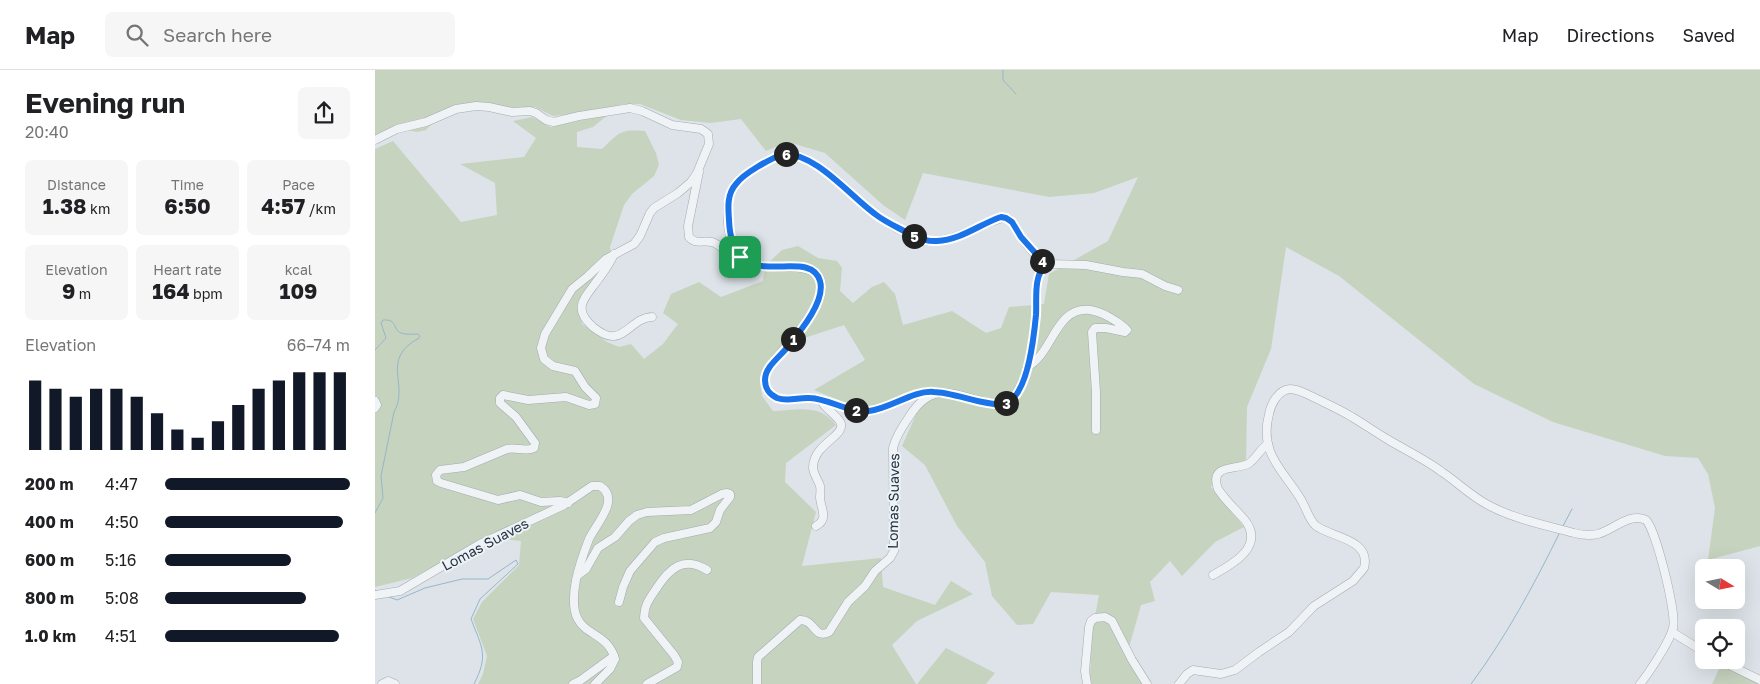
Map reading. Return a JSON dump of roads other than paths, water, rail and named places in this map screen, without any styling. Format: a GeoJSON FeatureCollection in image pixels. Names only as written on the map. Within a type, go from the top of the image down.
{"type":"FeatureCollection","features":[{"type":"Feature","properties":{"kind":"street"},"geometry":{"type":"LineString","coordinates":[[375,140],[397,129],[426,122],[456,110],[476,106],[512,112],[533,111],[546,120],[554,122],[630,108],[641,111],[672,126],[701,129],[708,134],[709,141],[700,166],[688,186],[652,210],[640,236],[634,244],[603,261],[594,272],[572,289],[548,328],[541,345],[543,356],[551,365],[557,368],[577,372],[585,387],[596,398],[595,404],[589,405],[566,397],[528,400],[503,395],[500,398],[500,403],[516,417],[535,443],[534,448],[529,450],[507,449],[463,467],[442,470],[436,475],[436,479],[441,483],[498,500],[523,495],[541,502],[560,500],[568,503]]}},
{"type":"Feature","properties":{"kind":"street"},"geometry":{"type":"LineString","coordinates":[[740,257],[734,249],[729,228],[728,203],[732,189],[744,176],[777,156],[786,154],[804,159],[818,167],[846,187],[879,217],[922,239],[935,242],[951,239],[999,218],[1006,218],[1012,222],[1021,237],[1046,265]]}},
{"type":"Feature","properties":{"kind":"street"},"geometry":{"type":"LineString","coordinates":[[700,166],[688,226],[689,237],[697,242],[713,243],[728,253],[753,264],[805,269],[817,275],[821,290],[819,301],[798,333],[768,370],[765,382],[769,393],[780,399],[810,398],[849,409],[869,411],[925,392],[939,392],[996,404],[1005,403],[1012,400],[1017,393],[1027,367],[1033,337],[1037,282],[1041,269],[1046,265],[1086,265],[1138,273],[1165,286],[1179,290]]}},
{"type":"Feature","properties":{"kind":"street"},"geometry":{"type":"LineString","coordinates":[[614,254],[583,300],[581,312],[584,317],[595,329],[603,334],[614,336],[643,318],[652,316]]}},
{"type":"Feature","properties":{"kind":"street"},"geometry":{"type":"LineString","coordinates":[[1027,367],[1037,359],[1066,317],[1073,312],[1085,310],[1100,313],[1125,328],[1127,330],[1125,332],[1101,327],[1095,328],[1092,332],[1096,430]]}},
{"type":"Feature","properties":{"kind":"street"},"geometry":{"type":"LineString","coordinates":[[1179,684],[1193,670],[1221,674],[1235,670],[1289,632],[1314,606],[1353,581],[1364,568],[1364,557],[1355,544],[1347,538],[1321,529],[1314,523],[1298,495],[1275,464],[1268,444],[1267,424],[1272,405],[1284,391],[1295,390],[1349,415],[1436,468],[1484,503],[1507,513],[1585,535],[1601,533],[1632,518],[1644,519],[1653,530],[1674,622],[1672,632],[1640,684]]}},
{"type":"Feature","properties":{"kind":"street","name":"Lomas Suaves"},"geometry":{"type":"LineString","coordinates":[[757,684],[757,662],[762,653],[799,620],[809,622],[820,634],[829,632],[848,602],[865,586],[875,570],[891,556],[894,543],[894,443],[899,431],[916,406],[925,398],[939,392]]}},
{"type":"Feature","properties":{"kind":"street"},"geometry":{"type":"LineString","coordinates":[[816,526],[822,521],[824,513],[820,501],[820,486],[814,475],[814,460],[819,450],[840,430],[841,425],[840,421],[821,400]]}},
{"type":"Feature","properties":{"kind":"street"},"geometry":{"type":"LineString","coordinates":[[375,401],[377,405],[375,408]]}},
{"type":"Feature","properties":{"kind":"street"},"geometry":{"type":"LineString","coordinates":[[1213,575],[1241,558],[1247,548],[1250,537],[1248,526],[1244,519],[1218,489],[1216,482],[1218,475],[1224,469],[1248,464],[1268,444]]}},
{"type":"Feature","properties":{"kind":"street","name":"Lomas Suaves"},"geometry":{"type":"LineString","coordinates":[[375,595],[400,591],[474,547],[568,503],[594,485],[602,486],[607,492],[607,506],[590,537],[578,575],[574,604],[577,619],[581,626],[606,644],[614,656]]}},
{"type":"Feature","properties":{"kind":"street"},"geometry":{"type":"LineString","coordinates":[[578,575],[586,569],[598,548],[615,537],[637,515],[647,512],[691,510],[722,494],[727,492],[730,494],[730,497],[719,510],[716,522],[712,526],[655,542],[630,571],[619,602]]}},
{"type":"Feature","properties":{"kind":"street"},"geometry":{"type":"LineString","coordinates":[[647,684],[673,670],[677,667],[678,662],[675,655],[644,618],[645,606],[667,573],[683,564],[699,565],[707,570]]}},
{"type":"Feature","properties":{"kind":"street"},"geometry":{"type":"LineString","coordinates":[[1087,684],[1085,671],[1089,625],[1093,619],[1100,616],[1112,621],[1147,684]]}},
{"type":"Feature","properties":{"kind":"street"},"geometry":{"type":"LineString","coordinates":[[1672,632],[1695,646]]}},
{"type":"Feature","properties":{"kind":"street"},"geometry":{"type":"LineString","coordinates":[[573,684],[614,656]]}},
{"type":"Feature","properties":{"kind":"street"},"geometry":{"type":"LineString","coordinates":[[595,684],[610,670],[614,664],[614,656]]}},
{"type":"Feature","properties":{"kind":"street"},"geometry":{"type":"LineString","coordinates":[[1737,669],[1760,680]]}},
{"type":"Feature","properties":{"kind":"street"},"geometry":{"type":"LineString","coordinates":[[382,684],[388,681],[395,684]]}},
{"type":"Feature","properties":{"kind":"waterway"},"geometry":{"type":"LineString","coordinates":[[1003,70],[1003,80],[1016,94]]}},
{"type":"Feature","properties":{"kind":"waterway"},"geometry":{"type":"LineString","coordinates":[[375,350],[386,338],[381,323],[383,320],[391,321],[401,333],[418,334],[420,336],[407,346],[400,355],[397,373],[398,402],[394,412],[381,476],[383,498],[375,513]]}},
{"type":"Feature","properties":{"kind":"waterway"},"geometry":{"type":"LineString","coordinates":[[1563,526],[1572,509]]}},
{"type":"Feature","properties":{"kind":"waterway"},"geometry":{"type":"LineString","coordinates":[[1471,684],[1519,610],[1560,532]]}},
{"type":"Feature","properties":{"kind":"waterway"},"geometry":{"type":"LineString","coordinates":[[389,597],[397,600],[425,588],[462,579],[488,579],[516,560],[518,564],[480,599],[471,619],[481,645],[483,658],[474,684]]}}]}
